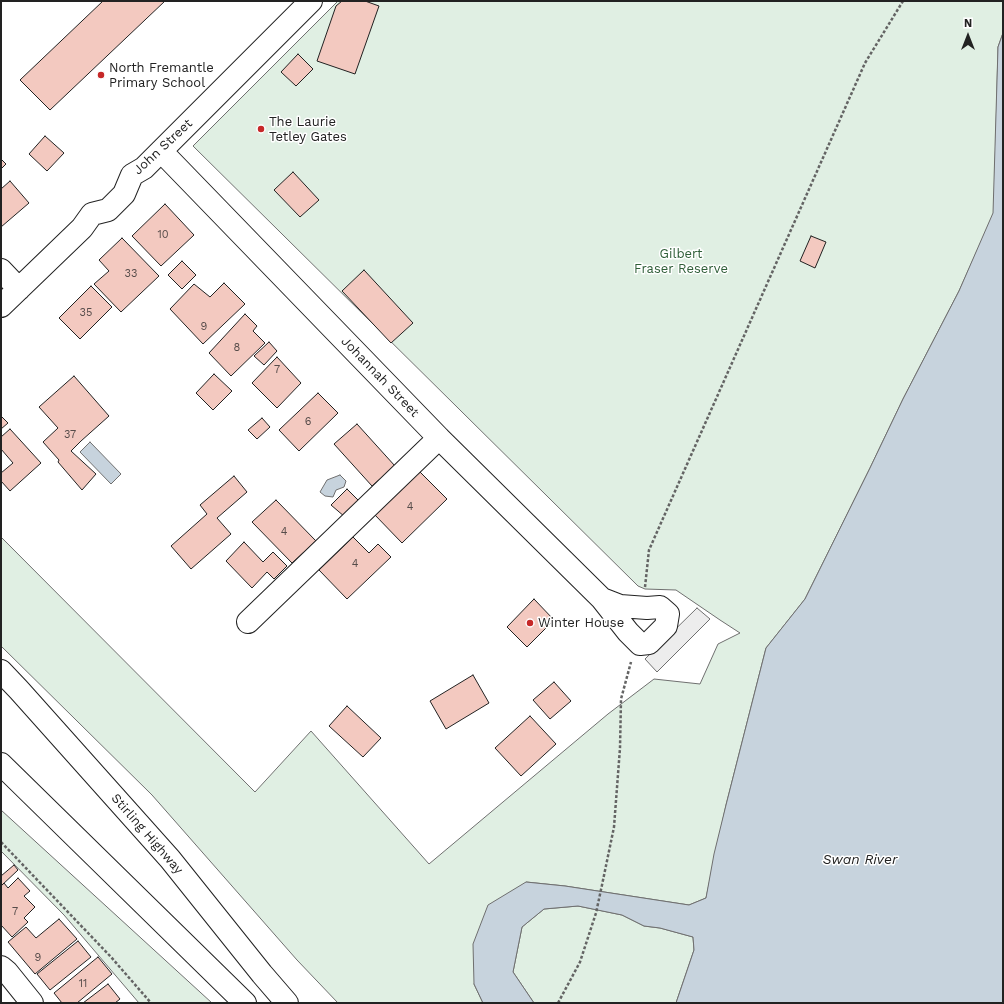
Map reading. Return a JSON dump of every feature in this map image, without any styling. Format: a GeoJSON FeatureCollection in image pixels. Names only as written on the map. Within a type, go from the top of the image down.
{"type":"FeatureCollection","features":[{"type":"Feature","properties":{"kind":"main road","name":"John Street"},"geometry":{"type":"LineString","coordinates":[[1,306],[82,228],[92,214],[108,210],[124,194],[132,175],[144,168],[311,1]]}},
{"type":"Feature","properties":{"kind":"main road","name":"Johannah Street"},"geometry":{"type":"LineString","coordinates":[[161,151],[439,438],[602,599],[628,632],[640,644],[649,643],[666,626],[668,614],[660,607],[637,608],[620,606],[602,599]]}},
{"type":"Feature","properties":{"kind":"main road"},"geometry":{"type":"LineString","coordinates":[[1,270],[19,288]]}},
{"type":"Feature","properties":{"kind":"main road"},"geometry":{"type":"LineString","coordinates":[[248,622],[439,438]]}},
{"type":"Feature","properties":{"kind":"main road","name":"Stirling Highway"},"geometry":{"type":"LineString","coordinates":[[1,671],[20,690],[170,859],[287,1003]]}},
{"type":"Feature","properties":{"kind":"main road"},"geometry":{"type":"LineString","coordinates":[[1,764],[245,1003]]}},
{"type":"Feature","properties":{"kind":"main road"},"geometry":{"type":"LineString","coordinates":[[1,967],[7,972],[32,1003]]}},
{"type":"Feature","properties":{"kind":"path"},"geometry":{"type":"LineString","coordinates":[[637,608],[645,590],[649,550],[865,64],[903,1]]}},
{"type":"Feature","properties":{"kind":"path"},"geometry":{"type":"LineString","coordinates":[[558,1003],[580,962],[596,913],[614,827],[620,748],[621,699],[631,662],[640,644]]}},
{"type":"Feature","properties":{"kind":"path"},"geometry":{"type":"LineString","coordinates":[[1,842],[111,957],[151,1003]]}},
{"type":"Feature","properties":{"kind":"green space","name":"Gilbert Fraser Reserve"},"geometry":{"type":"Polygon","coordinates":[[[338,1],[1003,1],[1003,33],[998,47],[994,213],[959,291],[903,399],[805,599],[766,648],[726,805],[706,898],[689,905],[565,886],[526,882],[474,984],[483,1003],[338,1003],[297,960],[152,795],[1,646],[1,537],[255,792],[311,731],[429,864],[608,714],[654,679],[700,684],[718,644],[740,633],[676,590],[645,589],[638,586],[193,146],[338,1]]]}},
{"type":"Feature","properties":{"kind":"green space"},"geometry":{"type":"Polygon","coordinates":[[[1,810],[212,1003],[139,1003],[64,915],[1,851],[1,810]]]}},
{"type":"Feature","properties":{"kind":"green space"},"geometry":{"type":"Polygon","coordinates":[[[578,906],[622,915],[644,926],[660,928],[693,937],[694,950],[676,1003],[534,1003],[513,972],[522,927],[544,909],[578,906]]]}},
{"type":"Feature","properties":{"kind":"shaded area"},"geometry":{"type":"Polygon","coordinates":[[[697,608],[710,619],[657,672],[645,659],[697,608]]]}},
{"type":"Feature","properties":{"kind":"water","name":"Swan River"},"geometry":{"type":"Polygon","coordinates":[[[1003,33],[1003,1003],[676,1003],[694,950],[693,937],[660,928],[644,926],[622,915],[578,906],[544,909],[522,927],[513,972],[534,1003],[483,1003],[474,984],[473,944],[488,905],[526,882],[565,886],[689,905],[706,898],[714,854],[766,648],[805,599],[903,399],[959,291],[993,213],[998,47],[1003,33]]]}},
{"type":"Feature","properties":{"kind":"water"},"geometry":{"type":"Polygon","coordinates":[[[90,442],[121,474],[111,484],[80,452],[90,442]]]}},
{"type":"Feature","properties":{"kind":"water"},"geometry":{"type":"Polygon","coordinates":[[[340,475],[346,481],[344,487],[336,490],[333,497],[325,496],[320,492],[327,480],[340,475]]]}},
{"type":"Feature","properties":{"kind":"building"},"geometry":{"type":"Polygon","coordinates":[[[103,1],[165,1],[50,110],[20,80],[103,1]]]}},
{"type":"Feature","properties":{"kind":"building"},"geometry":{"type":"Polygon","coordinates":[[[342,1],[365,1],[379,6],[355,74],[317,61],[336,6],[342,1]]]}},
{"type":"Feature","properties":{"kind":"building"},"geometry":{"type":"Polygon","coordinates":[[[298,54],[313,69],[296,86],[281,72],[298,54]]]}},
{"type":"Feature","properties":{"kind":"building"},"geometry":{"type":"Polygon","coordinates":[[[45,136],[64,153],[47,171],[29,154],[45,136]]]}},
{"type":"Feature","properties":{"kind":"building"},"geometry":{"type":"Polygon","coordinates":[[[1,159],[6,164],[1,169],[1,159]]]}},
{"type":"Feature","properties":{"kind":"building"},"geometry":{"type":"Polygon","coordinates":[[[293,172],[319,200],[300,217],[274,190],[293,172]]]}},
{"type":"Feature","properties":{"kind":"building"},"geometry":{"type":"Polygon","coordinates":[[[10,181],[29,203],[1,227],[1,189],[10,181]]]}},
{"type":"Feature","properties":{"kind":"building"},"geometry":{"type":"Polygon","coordinates":[[[165,204],[194,235],[161,266],[132,236],[165,204]]]}},
{"type":"Feature","properties":{"kind":"building"},"geometry":{"type":"Polygon","coordinates":[[[811,236],[826,242],[815,268],[800,261],[811,236]]]}},
{"type":"Feature","properties":{"kind":"building"},"geometry":{"type":"Polygon","coordinates":[[[122,238],[159,276],[121,312],[94,284],[109,271],[99,260],[122,238]]]}},
{"type":"Feature","properties":{"kind":"building"},"geometry":{"type":"Polygon","coordinates":[[[182,261],[196,275],[182,289],[168,275],[182,261]]]}},
{"type":"Feature","properties":{"kind":"building"},"geometry":{"type":"Polygon","coordinates":[[[364,270],[413,323],[391,343],[342,291],[364,270]]]}},
{"type":"Feature","properties":{"kind":"building"},"geometry":{"type":"Polygon","coordinates":[[[224,283],[245,304],[203,344],[170,309],[194,284],[210,297],[224,283]]]}},
{"type":"Feature","properties":{"kind":"building"},"geometry":{"type":"Polygon","coordinates":[[[91,286],[112,307],[80,339],[59,318],[91,286]]]}},
{"type":"Feature","properties":{"kind":"building"},"geometry":{"type":"Polygon","coordinates":[[[245,314],[257,326],[253,331],[265,343],[231,376],[209,353],[245,314]]]}},
{"type":"Feature","properties":{"kind":"building"},"geometry":{"type":"Polygon","coordinates":[[[269,342],[277,351],[264,365],[254,356],[269,342]]]}},
{"type":"Feature","properties":{"kind":"building"},"geometry":{"type":"Polygon","coordinates":[[[277,357],[301,383],[277,408],[252,383],[277,357]]]}},
{"type":"Feature","properties":{"kind":"building"},"geometry":{"type":"Polygon","coordinates":[[[214,374],[232,391],[213,410],[196,393],[214,374]]]}},
{"type":"Feature","properties":{"kind":"building"},"geometry":{"type":"Polygon","coordinates":[[[74,376],[109,416],[71,451],[96,474],[82,490],[43,442],[58,428],[39,407],[74,376]]]}},
{"type":"Feature","properties":{"kind":"building"},"geometry":{"type":"Polygon","coordinates":[[[318,393],[338,413],[299,451],[279,430],[318,393]]]}},
{"type":"Feature","properties":{"kind":"building"},"geometry":{"type":"Polygon","coordinates":[[[1,416],[8,423],[1,429],[1,416]]]}},
{"type":"Feature","properties":{"kind":"building"},"geometry":{"type":"Polygon","coordinates":[[[262,418],[270,427],[257,439],[248,430],[262,418]]]}},
{"type":"Feature","properties":{"kind":"building"},"geometry":{"type":"Polygon","coordinates":[[[357,424],[395,466],[372,486],[334,444],[357,424]]]}},
{"type":"Feature","properties":{"kind":"building"},"geometry":{"type":"Polygon","coordinates":[[[10,429],[41,463],[10,491],[1,481],[1,473],[13,463],[1,449],[1,437],[10,429]]]}},
{"type":"Feature","properties":{"kind":"building"},"geometry":{"type":"Polygon","coordinates":[[[419,471],[447,499],[402,543],[374,514],[419,471]]]}},
{"type":"Feature","properties":{"kind":"building"},"geometry":{"type":"Polygon","coordinates":[[[234,476],[247,492],[217,518],[231,534],[191,569],[171,546],[207,514],[200,505],[234,476]]]}},
{"type":"Feature","properties":{"kind":"building"},"geometry":{"type":"Polygon","coordinates":[[[347,489],[360,502],[345,517],[331,505],[347,489]]]}},
{"type":"Feature","properties":{"kind":"building"},"geometry":{"type":"Polygon","coordinates":[[[276,500],[316,541],[292,563],[252,522],[276,500]]]}},
{"type":"Feature","properties":{"kind":"building"},"geometry":{"type":"Polygon","coordinates":[[[353,537],[369,553],[378,544],[391,557],[347,599],[319,570],[353,537]]]}},
{"type":"Feature","properties":{"kind":"building"},"geometry":{"type":"Polygon","coordinates":[[[244,542],[263,562],[273,552],[287,566],[274,579],[267,572],[252,588],[226,561],[244,542]]]}},
{"type":"Feature","properties":{"kind":"building","name":"Winter House"},"geometry":{"type":"Polygon","coordinates":[[[534,599],[554,620],[527,647],[507,627],[534,599]]]}},
{"type":"Feature","properties":{"kind":"building"},"geometry":{"type":"Polygon","coordinates":[[[473,675],[489,703],[446,729],[430,701],[473,675]]]}},
{"type":"Feature","properties":{"kind":"building"},"geometry":{"type":"Polygon","coordinates":[[[554,682],[571,701],[550,719],[533,700],[554,682]]]}},
{"type":"Feature","properties":{"kind":"building"},"geometry":{"type":"Polygon","coordinates":[[[347,706],[381,738],[363,757],[329,726],[347,706]]]}},
{"type":"Feature","properties":{"kind":"building"},"geometry":{"type":"Polygon","coordinates":[[[530,716],[556,744],[521,776],[495,748],[530,716]]]}},
{"type":"Feature","properties":{"kind":"building"},"geometry":{"type":"Polygon","coordinates":[[[14,865],[18,870],[1,886],[1,876],[14,865]]]}},
{"type":"Feature","properties":{"kind":"building"},"geometry":{"type":"Polygon","coordinates":[[[18,878],[30,891],[24,896],[35,907],[24,918],[28,922],[12,937],[1,925],[1,886],[4,883],[8,888],[18,878]]]}},
{"type":"Feature","properties":{"kind":"building"},"geometry":{"type":"Polygon","coordinates":[[[59,919],[77,939],[35,974],[8,942],[26,927],[36,938],[59,919]]]}},
{"type":"Feature","properties":{"kind":"building"},"geometry":{"type":"Polygon","coordinates":[[[78,941],[91,957],[50,990],[37,974],[78,941]]]}},
{"type":"Feature","properties":{"kind":"building"},"geometry":{"type":"Polygon","coordinates":[[[98,957],[112,974],[77,1003],[62,1003],[54,993],[98,957]]]}},
{"type":"Feature","properties":{"kind":"building"},"geometry":{"type":"Polygon","coordinates":[[[108,984],[120,999],[115,1003],[83,1003],[108,984]]]}},
{"type":"Feature","properties":{"kind":"place","name":"North Fremantle Primary School"},"geometry":{"type":"Point","coordinates":[101,75]}},
{"type":"Feature","properties":{"kind":"place","name":"The Laurie Tetley Gates"},"geometry":{"type":"Point","coordinates":[261,129]}},
{"type":"Feature","properties":{"kind":"place","name":"Winter House"},"geometry":{"type":"Point","coordinates":[530,623]}}]}
